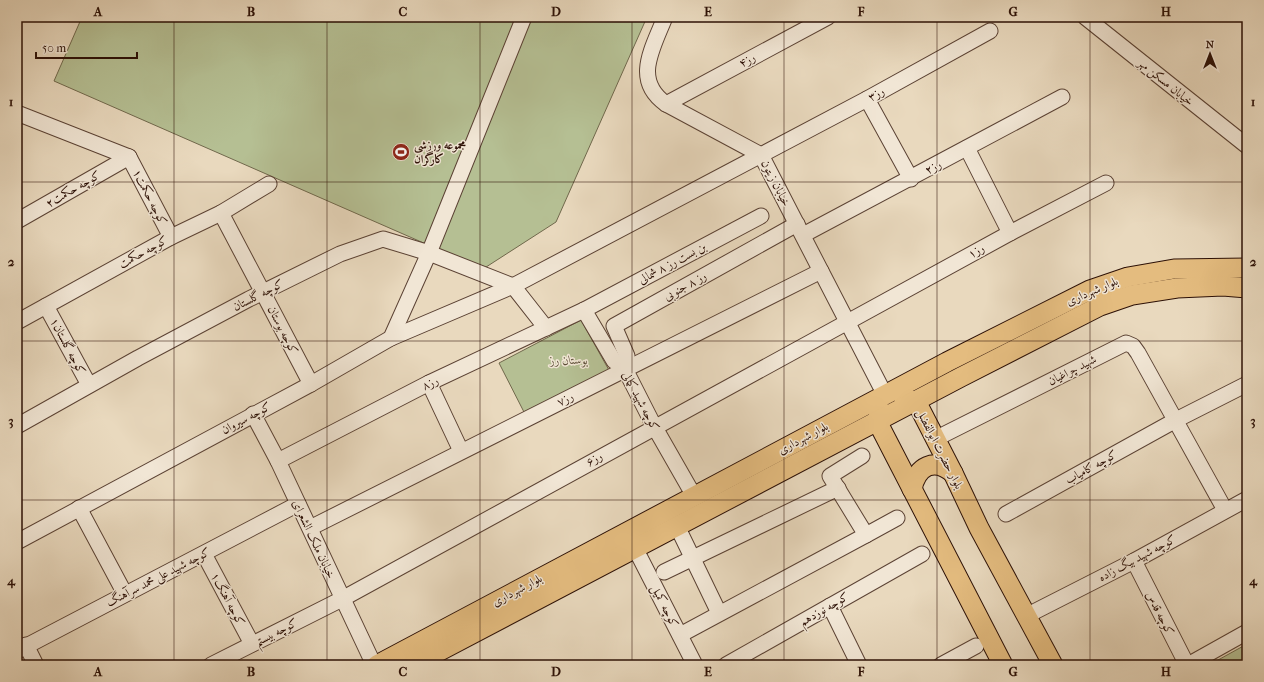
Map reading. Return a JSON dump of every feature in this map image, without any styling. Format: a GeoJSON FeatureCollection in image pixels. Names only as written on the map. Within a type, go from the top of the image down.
{"type":"FeatureCollection","features":[{"type":"Feature","properties":{"kind":"main road","name":"بلوار شهرداری"},"geometry":{"type":"LineString","coordinates":[[377,665],[885,395],[1090,290],[1128,276],[1174,269],[1247,268]]}},
{"type":"Feature","properties":{"kind":"main road","name":"بلوار شهرداری"},"geometry":{"type":"LineString","coordinates":[[413,665],[877,421],[1100,306],[1132,295],[1177,288],[1224,286],[1247,288]]}},
{"type":"Feature","properties":{"kind":"main road","name":"بلوار حضرت ابوالفضل"},"geometry":{"type":"LineString","coordinates":[[885,395],[916,401],[979,528],[1053,665]]}},
{"type":"Feature","properties":{"kind":"main road"},"geometry":{"type":"LineString","coordinates":[[885,395],[877,421],[1003,665]]}},
{"type":"Feature","properties":{"kind":"main road"},"geometry":{"type":"LineString","coordinates":[[912,489],[916,474],[926,467],[940,465],[946,467],[953,473]]}},
{"type":"Feature","properties":{"kind":"street"},"geometry":{"type":"LineString","coordinates":[[391,338],[429,253],[524,17]]}},
{"type":"Feature","properties":{"kind":"street","name":"خیابان زیتون"},"geometry":{"type":"LineString","coordinates":[[665,17],[651,53],[646,75],[654,96],[666,104],[761,155],[885,395]]}},
{"type":"Feature","properties":{"kind":"street","name":"رز۴"},"geometry":{"type":"LineString","coordinates":[[666,104],[828,17]]}},
{"type":"Feature","properties":{"kind":"street","name":"خیابان مسکن مهر"},"geometry":{"type":"LineString","coordinates":[[1085,17],[1247,146]]}},
{"type":"Feature","properties":{"kind":"street","name":"رز۳"},"geometry":{"type":"LineString","coordinates":[[513,286],[868,99],[990,31]]}},
{"type":"Feature","properties":{"kind":"street","name":"رز۲"},"geometry":{"type":"LineString","coordinates":[[800,230],[911,179],[1062,97]]}},
{"type":"Feature","properties":{"kind":"street"},"geometry":{"type":"LineString","coordinates":[[868,99],[911,179]]}},
{"type":"Feature","properties":{"kind":"street"},"geometry":{"type":"LineString","coordinates":[[17,113],[129,157]]}},
{"type":"Feature","properties":{"kind":"street"},"geometry":{"type":"LineString","coordinates":[[967,148],[1010,233]]}},
{"type":"Feature","properties":{"kind":"street","name":"کوچه حکمت۲"},"geometry":{"type":"LineString","coordinates":[[17,221],[129,157]]}},
{"type":"Feature","properties":{"kind":"street","name":"کوچه حکمت۱"},"geometry":{"type":"LineString","coordinates":[[129,157],[171,237]]}},
{"type":"Feature","properties":{"kind":"street","name":"رز۱"},"geometry":{"type":"LineString","coordinates":[[848,322],[1010,233],[1106,183]]}},
{"type":"Feature","properties":{"kind":"street","name":"کوچه حکمت"},"geometry":{"type":"LineString","coordinates":[[17,322],[171,237],[220,213],[269,184]]}},
{"type":"Feature","properties":{"kind":"street","name":"کوچه بوستان"},"geometry":{"type":"LineString","coordinates":[[220,213],[264,292],[311,384]]}},
{"type":"Feature","properties":{"kind":"street","name":"بن بست رز ۸ شمالی"},"geometry":{"type":"LineString","coordinates":[[584,310],[760,216]]}},
{"type":"Feature","properties":{"kind":"street","name":"رز ۸ جنوبی"},"geometry":{"type":"LineString","coordinates":[[625,369],[627,356],[614,326],[800,230]]}},
{"type":"Feature","properties":{"kind":"street","name":"کوچه گلستان"},"geometry":{"type":"LineString","coordinates":[[17,426],[89,385],[264,292],[340,254],[383,239],[429,253],[513,286]]}},
{"type":"Feature","properties":{"kind":"street","name":"رز۷"},"geometry":{"type":"LineString","coordinates":[[310,528],[821,271]]}},
{"type":"Feature","properties":{"kind":"street"},"geometry":{"type":"LineString","coordinates":[[513,286],[546,328]]}},
{"type":"Feature","properties":{"kind":"street","name":"کوچه سیروان"},"geometry":{"type":"LineString","coordinates":[[17,542],[311,384],[391,338],[513,286]]}},
{"type":"Feature","properties":{"kind":"street","name":"کوچه گلستان۱"},"geometry":{"type":"LineString","coordinates":[[46,306],[89,385]]}},
{"type":"Feature","properties":{"kind":"street","name":"رز۸"},"geometry":{"type":"LineString","coordinates":[[278,461],[429,383],[584,310]]}},
{"type":"Feature","properties":{"kind":"street","name":"کوچه شهید کمالی"},"geometry":{"type":"LineString","coordinates":[[584,310],[614,361],[625,369],[654,426],[694,496]]}},
{"type":"Feature","properties":{"kind":"street","name":"رز۶"},"geometry":{"type":"LineString","coordinates":[[342,599],[654,426],[848,322]]}},
{"type":"Feature","properties":{"kind":"street","name":"شهید چراغیان"},"geometry":{"type":"LineString","coordinates":[[935,439],[1126,343],[1133,346],[1138,352],[1176,420]]}},
{"type":"Feature","properties":{"kind":"street"},"geometry":{"type":"LineString","coordinates":[[429,383],[461,451]]}},
{"type":"Feature","properties":{"kind":"street","name":"کوچه کامیاب"},"geometry":{"type":"LineString","coordinates":[[1006,514],[1176,420],[1247,384]]}},
{"type":"Feature","properties":{"kind":"street","name":"خیابان ملک الشعرای"},"geometry":{"type":"LineString","coordinates":[[253,414],[278,461],[374,665]]}},
{"type":"Feature","properties":{"kind":"street"},"geometry":{"type":"LineString","coordinates":[[1176,420],[1225,510]]}},
{"type":"Feature","properties":{"kind":"street"},"geometry":{"type":"LineString","coordinates":[[862,456],[830,476],[866,535]]}},
{"type":"Feature","properties":{"kind":"street"},"geometry":{"type":"LineString","coordinates":[[664,572],[838,488]]}},
{"type":"Feature","properties":{"kind":"street","name":"کوچه شهید بیگ زاده"},"geometry":{"type":"LineString","coordinates":[[1026,616],[1134,561],[1247,499]]}},
{"type":"Feature","properties":{"kind":"street","name":"کوچه شهید علی محمد سرآهنگ"},"geometry":{"type":"LineString","coordinates":[[22,648],[298,504]]}},
{"type":"Feature","properties":{"kind":"street"},"geometry":{"type":"LineString","coordinates":[[79,508],[125,594]]}},
{"type":"Feature","properties":{"kind":"street"},"geometry":{"type":"LineString","coordinates":[[680,635],[897,518]]}},
{"type":"Feature","properties":{"kind":"street"},"geometry":{"type":"LineString","coordinates":[[677,526],[719,613]]}},
{"type":"Feature","properties":{"kind":"street","name":"کوچه کمیل"},"geometry":{"type":"LineString","coordinates":[[635,548],[695,665]]}},
{"type":"Feature","properties":{"kind":"street","name":"کوچه آهنگ۱"},"geometry":{"type":"LineString","coordinates":[[204,554],[252,644]]}},
{"type":"Feature","properties":{"kind":"street","name":"کوچه نوزدهم"},"geometry":{"type":"LineString","coordinates":[[726,665],[922,554]]}},
{"type":"Feature","properties":{"kind":"street","name":"کوچه قدس"},"geometry":{"type":"LineString","coordinates":[[1134,561],[1188,665]]}},
{"type":"Feature","properties":{"kind":"street","name":"کوچه بیستم"},"geometry":{"type":"LineString","coordinates":[[211,665],[342,599]]}},
{"type":"Feature","properties":{"kind":"street"},"geometry":{"type":"LineString","coordinates":[[830,606],[859,665]]}},
{"type":"Feature","properties":{"kind":"street"},"geometry":{"type":"LineString","coordinates":[[1188,665],[1247,632]]}},
{"type":"Feature","properties":{"kind":"street"},"geometry":{"type":"LineString","coordinates":[[942,665],[976,646]]}},
{"type":"Feature","properties":{"kind":"street"},"geometry":{"type":"LineString","coordinates":[[22,648],[36,665]]}},
{"type":"Feature","properties":{"kind":"green space","name":"مجموعه ورزشی کارگران"},"geometry":{"type":"Polygon","coordinates":[[[82,17],[647,17],[556,222],[483,269],[54,81],[82,17]]]}},
{"type":"Feature","properties":{"kind":"green space","name":"بوستان رز"},"geometry":{"type":"Polygon","coordinates":[[[581,320],[610,372],[525,414],[499,363],[581,320]]]}},
{"type":"Feature","properties":{"kind":"green space"},"geometry":{"type":"Polygon","coordinates":[[[1247,644],[1247,665],[1209,665],[1247,644]]]}},
{"type":"Feature","properties":{"kind":"place","name":"مجموعه ورزشی کارگران"},"geometry":{"type":"Point","coordinates":[401,152]}}]}
